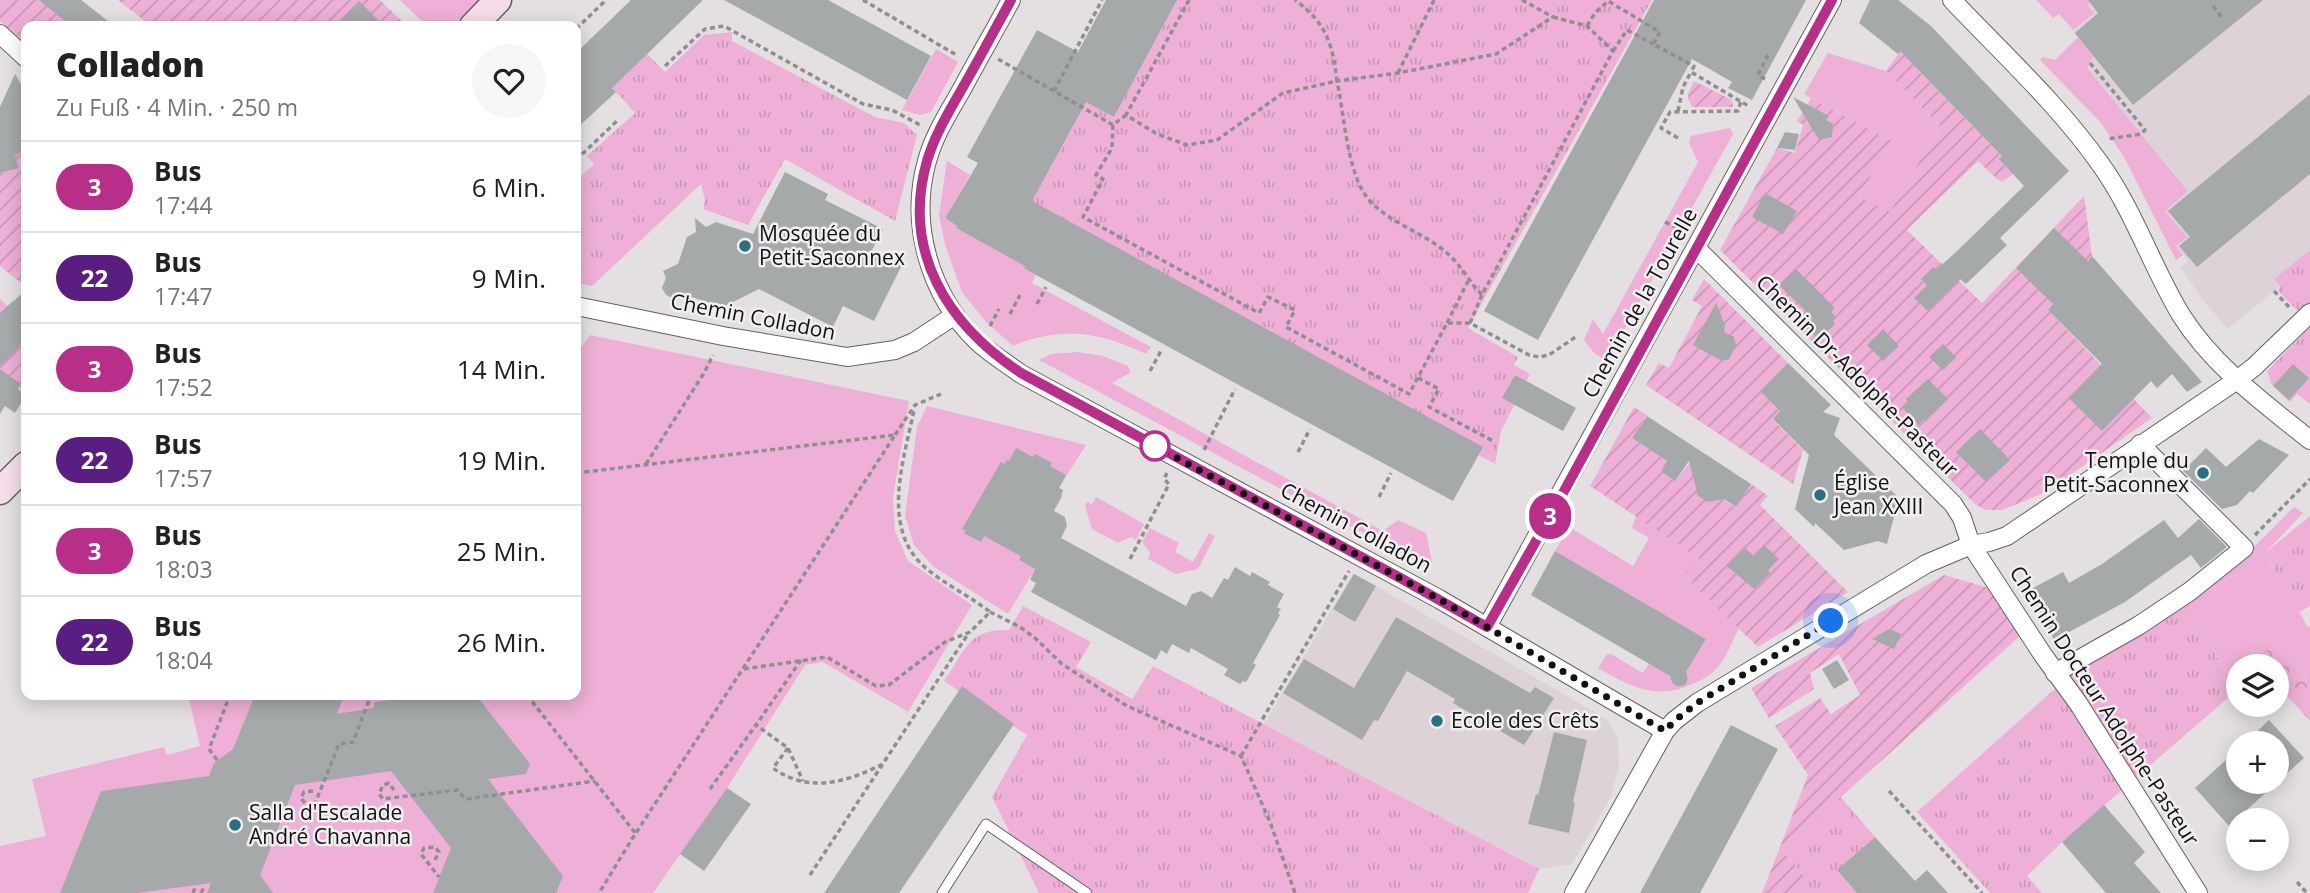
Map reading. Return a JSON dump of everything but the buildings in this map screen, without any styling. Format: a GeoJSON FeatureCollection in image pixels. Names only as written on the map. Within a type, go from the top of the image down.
{"type":"FeatureCollection","features":[{"type":"Feature","properties":{"kind":"street"},"geometry":{"type":"LineString","coordinates":[[477,21],[498,0]]}},
{"type":"Feature","properties":{"kind":"street","name":"Chemin Colladon"},"geometry":{"type":"LineString","coordinates":[[1011,0],[939,130],[927,161],[920,207],[926,251],[939,290],[976,340],[1021,373],[1404,580],[1665,731]]}},
{"type":"Feature","properties":{"kind":"street","name":"Chemin de la Tourelle"},"geometry":{"type":"LineString","coordinates":[[1487,627],[1832,0]]}},
{"type":"Feature","properties":{"kind":"street"},"geometry":{"type":"LineString","coordinates":[[1952,0],[2074,130],[2102,167],[2183,318],[2216,360],[2310,440]]}},
{"type":"Feature","properties":{"kind":"street"},"geometry":{"type":"LineString","coordinates":[[0,34],[21,53]]}},
{"type":"Feature","properties":{"kind":"street","name":"Chemin Dr-Adolphe-Pasteur"},"geometry":{"type":"LineString","coordinates":[[1696,248],[1954,504],[1971,545]]}},
{"type":"Feature","properties":{"kind":"street","name":"Chemin Colladon"},"geometry":{"type":"LineString","coordinates":[[581,307],[847,358],[895,351],[955,315]]}},
{"type":"Feature","properties":{"kind":"street"},"geometry":{"type":"LineString","coordinates":[[1574,893],[1665,731],[1674,721],[1697,703],[1926,564],[1971,545],[2007,536],[2237,380],[2310,313]]}},
{"type":"Feature","properties":{"kind":"street"},"geometry":{"type":"LineString","coordinates":[[2055,673],[2138,626],[2189,592],[2244,548],[2140,444]]}},
{"type":"Feature","properties":{"kind":"street"},"geometry":{"type":"LineString","coordinates":[[0,491],[21,471]]}},
{"type":"Feature","properties":{"kind":"street","name":"Chemin Docteur Adolphe-Pasteur"},"geometry":{"type":"LineString","coordinates":[[1971,545],[2055,673],[2078,703],[2198,893]]}},
{"type":"Feature","properties":{"kind":"lane"},"geometry":{"type":"LineString","coordinates":[[942,893],[986,824],[1087,893]]}},
{"type":"Feature","properties":{"kind":"path"},"geometry":{"type":"LineString","coordinates":[[581,24],[606,0]]}},
{"type":"Feature","properties":{"kind":"path"},"geometry":{"type":"LineString","coordinates":[[863,0],[963,58]]}},
{"type":"Feature","properties":{"kind":"path"},"geometry":{"type":"LineString","coordinates":[[1054,91],[1102,0]]}},
{"type":"Feature","properties":{"kind":"path"},"geometry":{"type":"LineString","coordinates":[[1189,0],[1126,115],[1113,125],[1111,148],[1096,175],[1104,179],[1083,217],[1259,313],[1268,297],[1294,310],[1286,327],[1409,394],[1468,281]]}},
{"type":"Feature","properties":{"kind":"path"},"geometry":{"type":"LineString","coordinates":[[1295,0],[1314,14],[1324,30],[1334,56],[1352,160],[1360,185],[1370,201],[1448,254],[1482,295]]}},
{"type":"Feature","properties":{"kind":"path"},"geometry":{"type":"LineString","coordinates":[[1398,73],[1434,0]]}},
{"type":"Feature","properties":{"kind":"path"},"geometry":{"type":"LineString","coordinates":[[1522,0],[1553,16],[1587,26],[1613,51]]}},
{"type":"Feature","properties":{"kind":"path"},"geometry":{"type":"LineString","coordinates":[[1587,26],[1594,13],[1608,0],[1660,32],[1653,44]]}},
{"type":"Feature","properties":{"kind":"path"},"geometry":{"type":"LineString","coordinates":[[2213,6],[2223,19]]}},
{"type":"Feature","properties":{"kind":"path"},"geometry":{"type":"LineString","coordinates":[[1126,115],[1157,134],[1188,145],[1217,140],[1283,93],[1496,54],[1553,16]]}},
{"type":"Feature","properties":{"kind":"path"},"geometry":{"type":"LineString","coordinates":[[665,66],[705,29],[724,26],[863,104],[892,110],[925,127]]}},
{"type":"Feature","properties":{"kind":"path"},"geometry":{"type":"LineString","coordinates":[[1471,323],[1482,295],[1613,51],[1627,30],[1694,66],[1683,87],[1678,111]]}},
{"type":"Feature","properties":{"kind":"path"},"geometry":{"type":"LineString","coordinates":[[1765,79],[1758,75],[1769,53]]}},
{"type":"Feature","properties":{"kind":"path"},"geometry":{"type":"LineString","coordinates":[[996,58],[1113,125]]}},
{"type":"Feature","properties":{"kind":"path"},"geometry":{"type":"LineString","coordinates":[[2090,63],[2145,130],[2141,134],[2107,139]]}},
{"type":"Feature","properties":{"kind":"path"},"geometry":{"type":"LineString","coordinates":[[1691,72],[1750,107]]}},
{"type":"Feature","properties":{"kind":"path"},"geometry":{"type":"LineString","coordinates":[[1678,138],[1661,128],[1670,112],[1738,111],[1741,102]]}},
{"type":"Feature","properties":{"kind":"path"},"geometry":{"type":"LineString","coordinates":[[581,155],[619,119]]}},
{"type":"Feature","properties":{"kind":"path"},"geometry":{"type":"LineString","coordinates":[[1665,222],[1680,229]]}},
{"type":"Feature","properties":{"kind":"path"},"geometry":{"type":"LineString","coordinates":[[1037,304],[1046,287]]}},
{"type":"Feature","properties":{"kind":"path"},"geometry":{"type":"LineString","coordinates":[[1010,314],[1020,295]]}},
{"type":"Feature","properties":{"kind":"path"},"geometry":{"type":"LineString","coordinates":[[990,326],[999,309]]}},
{"type":"Feature","properties":{"kind":"path"},"geometry":{"type":"LineString","coordinates":[[1447,323],[1471,323],[1529,355],[1539,357],[1549,355],[1577,337]]}},
{"type":"Feature","properties":{"kind":"path"},"geometry":{"type":"LineString","coordinates":[[1150,371],[1162,349]]}},
{"type":"Feature","properties":{"kind":"path"},"geometry":{"type":"LineString","coordinates":[[646,464],[705,373],[713,355]]}},
{"type":"Feature","properties":{"kind":"path"},"geometry":{"type":"LineString","coordinates":[[1418,378],[1439,389],[1429,407],[1495,442]]}},
{"type":"Feature","properties":{"kind":"path"},"geometry":{"type":"LineString","coordinates":[[1205,448],[1235,388]]}},
{"type":"Feature","properties":{"kind":"path"},"geometry":{"type":"LineString","coordinates":[[941,394],[915,405],[899,497],[900,520],[907,547],[928,570],[990,612],[1020,627],[1062,664],[1126,706],[1241,757],[1270,822],[1295,893]]}},
{"type":"Feature","properties":{"kind":"path"},"geometry":{"type":"LineString","coordinates":[[600,893],[895,435],[914,410]]}},
{"type":"Feature","properties":{"kind":"path"},"geometry":{"type":"LineString","coordinates":[[1298,452],[1310,429]]}},
{"type":"Feature","properties":{"kind":"path"},"geometry":{"type":"LineString","coordinates":[[581,472],[895,435]]}},
{"type":"Feature","properties":{"kind":"path"},"geometry":{"type":"LineString","coordinates":[[1130,559],[1169,484],[1164,480],[1168,471]]}},
{"type":"Feature","properties":{"kind":"path"},"geometry":{"type":"LineString","coordinates":[[1379,497],[1391,473]]}},
{"type":"Feature","properties":{"kind":"path"},"geometry":{"type":"LineString","coordinates":[[2244,548],[2310,479]]}},
{"type":"Feature","properties":{"kind":"path"},"geometry":{"type":"LineString","coordinates":[[1241,757],[1350,569]]}},
{"type":"Feature","properties":{"kind":"path"},"geometry":{"type":"LineString","coordinates":[[810,875],[970,632],[990,612]]}},
{"type":"Feature","properties":{"kind":"path"},"geometry":{"type":"LineString","coordinates":[[744,669],[827,657],[876,686],[885,685],[893,683],[944,642],[970,632]]}},
{"type":"Feature","properties":{"kind":"path"},"geometry":{"type":"LineString","coordinates":[[710,789],[801,659]]}},
{"type":"Feature","properties":{"kind":"path"},"geometry":{"type":"LineString","coordinates":[[217,760],[209,749],[228,700]]}},
{"type":"Feature","properties":{"kind":"path"},"geometry":{"type":"LineString","coordinates":[[313,791],[304,792],[301,798],[308,807],[314,806],[339,744],[353,742],[369,700]]}},
{"type":"Feature","properties":{"kind":"path"},"geometry":{"type":"LineString","coordinates":[[531,700],[636,834]]}},
{"type":"Feature","properties":{"kind":"path"},"geometry":{"type":"LineString","coordinates":[[756,725],[788,748],[803,781]]}},
{"type":"Feature","properties":{"kind":"path"},"geometry":{"type":"LineString","coordinates":[[788,748],[773,768],[803,781],[832,783],[851,779],[885,763]]}},
{"type":"Feature","properties":{"kind":"path"},"geometry":{"type":"LineString","coordinates":[[394,790],[389,783],[383,785],[379,794],[383,799],[457,790],[466,799],[594,781]]}},
{"type":"Feature","properties":{"kind":"path"},"geometry":{"type":"LineString","coordinates":[[1889,791],[1982,893]]}},
{"type":"Feature","properties":{"kind":"path"},"geometry":{"type":"LineString","coordinates":[[435,860],[439,852],[435,847],[424,848],[421,854],[439,877]]}},
{"type":"Feature","properties":{"kind":"path"},"geometry":{"type":"LineString","coordinates":[[2297,882],[2306,893]]}},
{"type":"Feature","properties":{"kind":"path"},"geometry":{"type":"LineString","coordinates":[[193,893],[196,885]]}},
{"type":"Feature","properties":{"kind":"path"},"geometry":{"type":"LineString","coordinates":[[201,893],[204,887]]}},
{"type":"Feature","properties":{"kind":"shaded area"},"geometry":{"type":"Polygon","coordinates":[[[2093,0],[2310,0],[2310,250],[2275,279],[2280,286],[2228,329],[2202,299],[2180,267],[2188,261],[2176,246],[2164,211],[2188,190],[2087,68],[2094,56],[2073,31],[2094,15],[2087,5],[2093,0]]]}},
{"type":"Feature","properties":{"kind":"shaded area","name":"Ecole des Crêts"},"geometry":{"type":"Polygon","coordinates":[[[1353,573],[1607,719],[1618,738],[1619,767],[1610,799],[1572,864],[1539,869],[1264,724],[1353,573]]]}},
{"type":"Feature","properties":{"kind":"green space"},"geometry":{"type":"Polygon","coordinates":[[[0,0],[81,0],[108,21],[21,21],[21,39],[0,21],[0,0]]]}},
{"type":"Feature","properties":{"kind":"green space"},"geometry":{"type":"Polygon","coordinates":[[[118,0],[380,0],[402,21],[145,21],[118,0]]]}},
{"type":"Feature","properties":{"kind":"green space"},"geometry":{"type":"Polygon","coordinates":[[[400,0],[480,0],[458,21],[422,21],[400,0]]]}},
{"type":"Feature","properties":{"kind":"green space"},"geometry":{"type":"Polygon","coordinates":[[[1177,0],[1652,0],[1468,328],[1518,357],[1514,365],[1530,374],[1501,431],[1495,464],[1026,206],[1036,193],[1085,101],[1114,117],[1177,0]]]}},
{"type":"Feature","properties":{"kind":"green space"},"geometry":{"type":"Polygon","coordinates":[[[2036,0],[2093,0],[2087,5],[2094,14],[2073,30],[2059,14],[2053,18],[2036,0]]]}},
{"type":"Feature","properties":{"kind":"green space"},"geometry":{"type":"Polygon","coordinates":[[[732,32],[732,41],[875,117],[904,123],[917,135],[895,221],[785,159],[748,225],[703,209],[705,200],[701,184],[592,286],[581,284],[581,176],[594,164],[587,156],[635,113],[612,87],[647,54],[665,72],[704,35],[732,32]]]}},
{"type":"Feature","properties":{"kind":"green space"},"geometry":{"type":"Polygon","coordinates":[[[2078,37],[2094,56],[2087,68],[2188,191],[2165,211],[2187,237],[2176,246],[2183,255],[2176,260],[2124,157],[2101,123],[2040,60],[2042,57],[2055,60],[2078,37]]]}},
{"type":"Feature","properties":{"kind":"green space"},"geometry":{"type":"Polygon","coordinates":[[[936,49],[958,62],[931,112],[920,115],[902,110],[936,49]]]}},
{"type":"Feature","properties":{"kind":"green space"},"geometry":{"type":"Polygon","coordinates":[[[1900,51],[2002,156],[2013,174],[2002,182],[1978,161],[1907,230],[1982,303],[2084,196],[2092,256],[2048,310],[2152,418],[2044,493],[2002,510],[1986,510],[1975,504],[1720,250],[1777,148],[1795,153],[1803,125],[1797,121],[1811,98],[1892,141],[1859,196],[1890,212],[1940,126],[1886,71],[1900,51]]]}},
{"type":"Feature","properties":{"kind":"green space"},"geometry":{"type":"Polygon","coordinates":[[[1828,53],[1886,71],[1940,126],[1890,213],[1859,196],[1892,141],[1804,94],[1828,53]]]}},
{"type":"Feature","properties":{"kind":"green space"},"geometry":{"type":"Polygon","coordinates":[[[1694,81],[1732,100],[1733,107],[1693,107],[1688,94],[1694,81]]]}},
{"type":"Feature","properties":{"kind":"green space"},"geometry":{"type":"Polygon","coordinates":[[[1730,128],[1733,134],[1607,361],[1595,354],[1584,340],[1593,319],[1603,334],[1698,162],[1689,143],[1691,136],[1730,128]]]}},
{"type":"Feature","properties":{"kind":"green space"},"geometry":{"type":"Polygon","coordinates":[[[21,152],[21,283],[0,266],[0,173],[18,168],[15,156],[21,152]]]}},
{"type":"Feature","properties":{"kind":"green space"},"geometry":{"type":"Polygon","coordinates":[[[947,161],[970,175],[945,218],[957,226],[956,228],[1013,259],[1054,213],[1024,268],[1036,275],[1032,283],[1151,347],[1146,354],[1113,341],[1080,334],[1047,336],[1013,346],[986,322],[962,292],[945,245],[939,215],[947,161]]]}},
{"type":"Feature","properties":{"kind":"green space"},"geometry":{"type":"Polygon","coordinates":[[[2310,250],[2310,323],[2278,291],[2280,286],[2274,279],[2310,250]]]}},
{"type":"Feature","properties":{"kind":"green space"},"geometry":{"type":"Polygon","coordinates":[[[1704,279],[1788,363],[1760,391],[1780,411],[1773,420],[1803,450],[1793,484],[1646,385],[1659,363],[1669,368],[1702,306],[1692,300],[1704,279]]]}},
{"type":"Feature","properties":{"kind":"green space"},"geometry":{"type":"Polygon","coordinates":[[[0,299],[7,306],[13,301],[21,310],[21,390],[0,369],[0,299]]]}},
{"type":"Feature","properties":{"kind":"green space"},"geometry":{"type":"Polygon","coordinates":[[[2310,327],[2310,404],[2297,394],[2290,402],[2272,385],[2267,371],[2310,327]]]}},
{"type":"Feature","properties":{"kind":"green space"},"geometry":{"type":"Polygon","coordinates":[[[590,335],[909,401],[893,498],[895,531],[908,561],[972,605],[908,712],[823,662],[805,665],[727,788],[653,893],[0,893],[0,846],[46,836],[32,779],[164,747],[167,755],[200,746],[189,700],[581,700],[581,347],[590,335]]]}},
{"type":"Feature","properties":{"kind":"green space"},"geometry":{"type":"Polygon","coordinates":[[[1078,352],[1103,356],[1128,366],[1131,372],[1112,383],[1383,531],[1398,520],[1426,533],[1432,562],[1429,568],[1039,360],[1051,354],[1078,352]]]}},
{"type":"Feature","properties":{"kind":"green space"},"geometry":{"type":"Polygon","coordinates":[[[927,406],[1086,445],[1059,488],[1063,490],[1062,496],[1025,559],[1021,557],[1019,560],[1035,569],[1008,614],[934,567],[914,545],[905,516],[917,427],[927,406]]]}},
{"type":"Feature","properties":{"kind":"green space"},"geometry":{"type":"Polygon","coordinates":[[[1634,407],[1647,415],[1632,438],[1667,461],[1662,471],[1675,481],[1690,463],[1698,468],[1707,455],[1717,462],[1702,485],[1735,507],[1751,484],[1768,496],[1760,505],[1848,592],[1758,647],[1683,575],[1700,559],[1590,486],[1634,407]]]}},
{"type":"Feature","properties":{"kind":"green space"},"geometry":{"type":"Polygon","coordinates":[[[1096,497],[1144,524],[1136,540],[1131,537],[1118,543],[1092,529],[1085,506],[1087,502],[1092,504],[1096,497]]]}},
{"type":"Feature","properties":{"kind":"green space"},"geometry":{"type":"Polygon","coordinates":[[[2294,507],[2303,513],[2265,553],[2308,627],[2310,626],[2310,683],[2289,659],[2289,654],[2285,654],[2277,645],[2261,654],[2226,654],[2226,672],[2187,603],[2249,552],[2294,507]]]}},
{"type":"Feature","properties":{"kind":"green space"},"geometry":{"type":"Polygon","coordinates":[[[1636,516],[1701,559],[1683,575],[1739,628],[1725,657],[1712,673],[1677,690],[1642,689],[1598,668],[1606,655],[1611,654],[1643,673],[1649,664],[1670,676],[1672,683],[1678,687],[1685,685],[1688,679],[1686,672],[1706,639],[1555,551],[1569,527],[1633,566],[1649,538],[1632,528],[1636,516]]]}},
{"type":"Feature","properties":{"kind":"green space"},"geometry":{"type":"Polygon","coordinates":[[[2310,516],[2310,606],[2299,612],[2265,553],[2310,516]]]}},
{"type":"Feature","properties":{"kind":"green space"},"geometry":{"type":"Polygon","coordinates":[[[1150,528],[1179,543],[1175,552],[1193,562],[1209,533],[1215,536],[1198,569],[1176,574],[1148,559],[1150,552],[1142,542],[1150,528]]]}},
{"type":"Feature","properties":{"kind":"green space"},"geometry":{"type":"Polygon","coordinates":[[[1944,575],[1989,588],[2021,635],[1782,850],[1807,880],[1796,893],[1762,893],[1808,775],[1775,726],[1820,698],[1831,714],[1860,695],[1839,654],[1810,673],[1814,689],[1769,718],[1751,688],[1944,575]]]}},
{"type":"Feature","properties":{"kind":"green space"},"geometry":{"type":"Polygon","coordinates":[[[2187,603],[2226,673],[2226,699],[2062,842],[2027,876],[2042,893],[1990,893],[1917,812],[2077,669],[2187,603]]]}},
{"type":"Feature","properties":{"kind":"green space"},"geometry":{"type":"Polygon","coordinates":[[[1023,606],[1091,642],[1076,667],[1132,699],[1153,666],[1539,869],[1528,893],[1039,893],[992,797],[1027,735],[944,681],[969,643],[984,633],[1009,630],[1023,606]]]}},
{"type":"Feature","properties":{"kind":"green space"},"geometry":{"type":"Polygon","coordinates":[[[2277,645],[2285,654],[2261,654],[2277,645]]]}},
{"type":"Feature","properties":{"kind":"green space"},"geometry":{"type":"Polygon","coordinates":[[[2289,659],[2310,683],[2310,721],[2289,698],[2289,659]]]}},
{"type":"Feature","properties":{"kind":"green space"},"geometry":{"type":"Polygon","coordinates":[[[1840,796],[1875,837],[1837,870],[1857,893],[1796,893],[1807,880],[1782,850],[1840,796]]]}},
{"type":"Feature","properties":{"kind":"bus line","name":"3"},"geometry":{"type":"LineString","coordinates":[[1011,0],[939,130],[927,161],[923,182],[920,207],[923,239],[939,290],[955,315],[993,355],[1021,373],[1487,627],[1832,0]]}},
{"type":"Feature","properties":{"kind":"place","name":"Mosquée du Petit-Saconnex"},"geometry":{"type":"Point","coordinates":[745,246]}},
{"type":"Feature","properties":{"kind":"place","name":"Temple du Petit-Saconnex"},"geometry":{"type":"Point","coordinates":[2203,473]}},
{"type":"Feature","properties":{"kind":"place","name":"Église Jean XXIII"},"geometry":{"type":"Point","coordinates":[1820,495]}},
{"type":"Feature","properties":{"kind":"place","name":"Ecole des Crêts"},"geometry":{"type":"Point","coordinates":[1437,721]}},
{"type":"Feature","properties":{"kind":"place","name":"Salla d'Escalade André Chavanna"},"geometry":{"type":"Point","coordinates":[235,825]}},
{"type":"Feature","properties":{"kind":"route"},"geometry":{"type":"LineString","coordinates":[[1155,446],[1439,599],[1665,731],[1697,703],[1831,621]]}}]}
